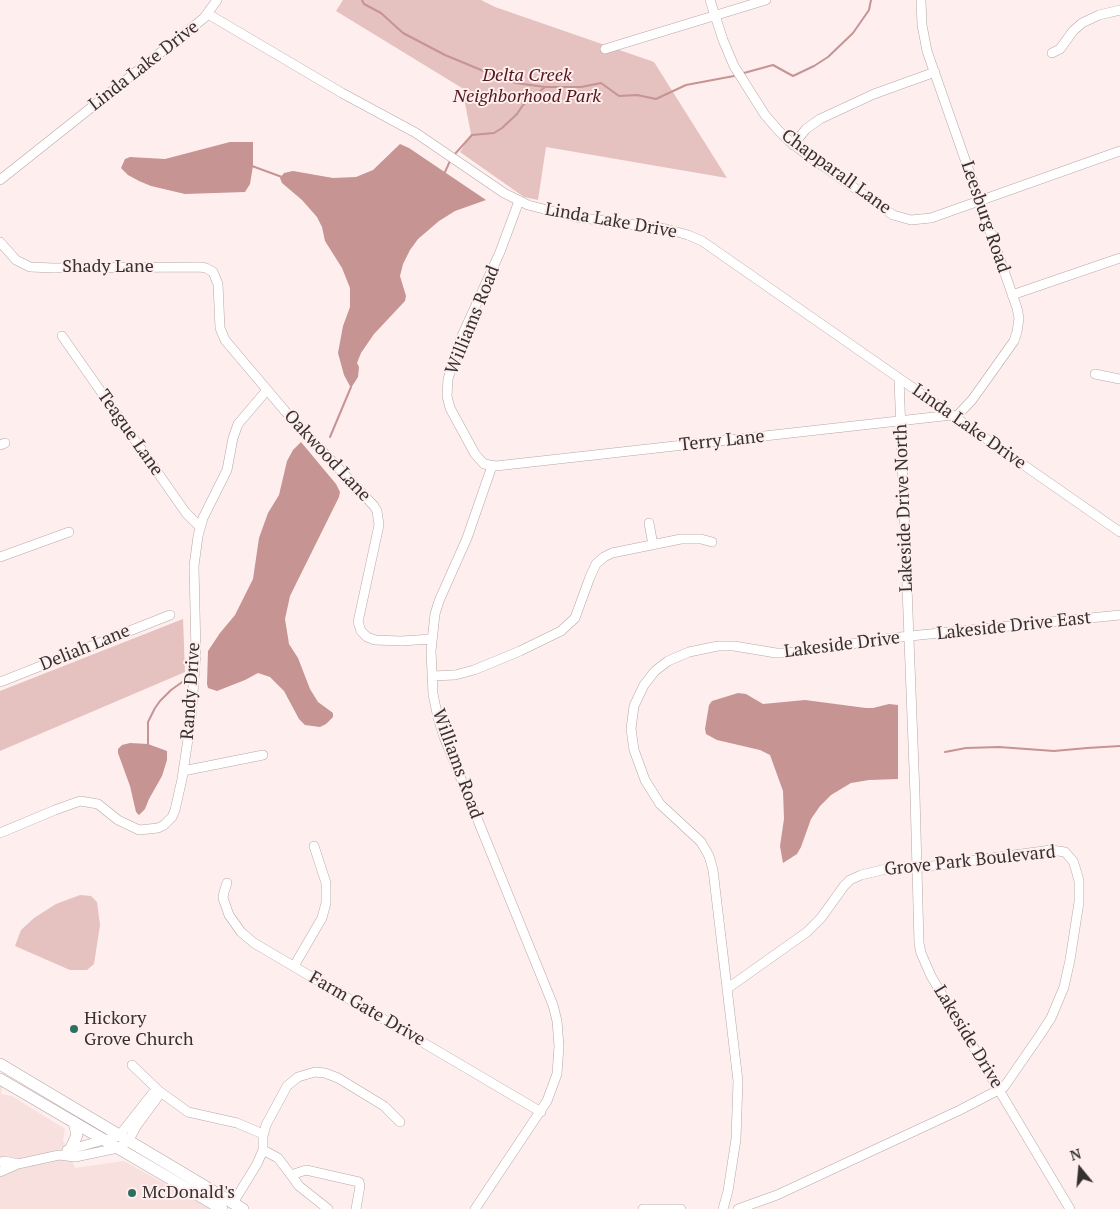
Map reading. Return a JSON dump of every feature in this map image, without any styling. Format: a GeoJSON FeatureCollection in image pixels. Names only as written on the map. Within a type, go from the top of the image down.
{"type":"FeatureCollection","features":[{"type":"Feature","properties":{"kind":"main road"},"geometry":{"type":"LineString","coordinates":[[0,1064],[243,1209]]}},
{"type":"Feature","properties":{"kind":"main road"},"geometry":{"type":"LineString","coordinates":[[0,1079],[222,1209]]}},
{"type":"Feature","properties":{"kind":"main road"},"geometry":{"type":"LineString","coordinates":[[71,1148],[77,1135],[74,1122]]}},
{"type":"Feature","properties":{"kind":"street"},"geometry":{"type":"LineString","coordinates":[[208,14],[217,0]]}},
{"type":"Feature","properties":{"kind":"street","name":"Chapparall Lane"},"geometry":{"type":"LineString","coordinates":[[710,0],[726,49],[740,77],[765,115],[793,144],[885,210],[902,218],[912,220],[931,218],[1120,151]]}},
{"type":"Feature","properties":{"kind":"street"},"geometry":{"type":"LineString","coordinates":[[605,49],[766,0]]}},
{"type":"Feature","properties":{"kind":"street","name":"Leesburg Road"},"geometry":{"type":"LineString","coordinates":[[921,0],[924,35],[935,72],[1019,318],[1019,327],[1014,341],[972,400],[954,416]]}},
{"type":"Feature","properties":{"kind":"street"},"geometry":{"type":"LineString","coordinates":[[1052,53],[1060,49],[1073,31],[1082,23],[1099,15],[1120,10]]}},
{"type":"Feature","properties":{"kind":"street","name":"Linda Lake Drive"},"geometry":{"type":"LineString","coordinates":[[0,180],[208,14],[342,93],[403,125],[519,201],[539,209],[566,215],[666,229],[688,235],[717,250],[1120,532]]}},
{"type":"Feature","properties":{"kind":"street"},"geometry":{"type":"LineString","coordinates":[[793,144],[806,129],[820,118],[874,94],[935,72]]}},
{"type":"Feature","properties":{"kind":"street","name":"Williams Road"},"geometry":{"type":"LineString","coordinates":[[475,1209],[541,1112],[555,1081],[559,1060],[559,1038],[553,1005],[444,737],[436,710],[432,676],[432,639],[435,614],[464,544],[492,466],[484,464],[475,454],[450,408],[447,390],[450,370],[461,338],[500,252],[519,201]]}},
{"type":"Feature","properties":{"kind":"street","name":"Shady Lane"},"geometry":{"type":"LineString","coordinates":[[0,242],[18,262],[30,267],[200,267],[213,272],[218,284]]}},
{"type":"Feature","properties":{"kind":"street"},"geometry":{"type":"LineString","coordinates":[[1012,295],[1118,259],[1120,270]]}},
{"type":"Feature","properties":{"kind":"street","name":"Oakwood Lane"},"geometry":{"type":"LineString","coordinates":[[218,284],[219,320],[223,336],[266,390],[377,511],[379,525],[358,622],[361,631],[367,637],[375,640],[432,639]]}},
{"type":"Feature","properties":{"kind":"street","name":"Teague Lane"},"geometry":{"type":"LineString","coordinates":[[62,336],[186,513],[200,527]]}},
{"type":"Feature","properties":{"kind":"street"},"geometry":{"type":"LineString","coordinates":[[1095,374],[1120,379]]}},
{"type":"Feature","properties":{"kind":"street","name":"Lakeside Drive North"},"geometry":{"type":"LineString","coordinates":[[899,378],[909,636]]}},
{"type":"Feature","properties":{"kind":"street","name":"Randy Drive"},"geometry":{"type":"LineString","coordinates":[[0,833],[70,804],[87,801],[98,804],[118,820],[135,828],[150,830],[158,828],[164,825],[174,814],[183,771],[194,686],[196,653],[194,566],[200,527],[227,470],[233,438],[238,424],[266,390]]}},
{"type":"Feature","properties":{"kind":"street","name":"Terry Lane"},"geometry":{"type":"LineString","coordinates":[[492,466],[954,416]]}},
{"type":"Feature","properties":{"kind":"street"},"geometry":{"type":"LineString","coordinates":[[649,524],[653,545]]}},
{"type":"Feature","properties":{"kind":"street"},"geometry":{"type":"LineString","coordinates":[[0,557],[69,532]]}},
{"type":"Feature","properties":{"kind":"street"},"geometry":{"type":"LineString","coordinates":[[432,676],[474,670],[561,631],[575,618],[592,571],[602,559],[617,552],[692,538],[712,542]]}},
{"type":"Feature","properties":{"kind":"street","name":"Deliah Lane"},"geometry":{"type":"LineString","coordinates":[[0,682],[170,615]]}},
{"type":"Feature","properties":{"kind":"street","name":"Lakeside Drive East"},"geometry":{"type":"LineString","coordinates":[[909,636],[1120,615]]}},
{"type":"Feature","properties":{"kind":"street","name":"Lakeside Drive"},"geometry":{"type":"LineString","coordinates":[[723,1209],[731,1176],[739,1099],[737,1060],[713,870],[709,856],[695,836],[656,800],[645,780],[634,750],[631,734],[634,706],[648,679],[662,665],[676,656],[703,648],[734,646],[786,653],[909,636],[917,930],[921,953],[931,976],[1070,1209]]}},
{"type":"Feature","properties":{"kind":"street"},"geometry":{"type":"LineString","coordinates":[[183,771],[263,755]]}},
{"type":"Feature","properties":{"kind":"street"},"geometry":{"type":"LineString","coordinates":[[294,966],[322,918],[326,903],[326,882],[314,846]]}},
{"type":"Feature","properties":{"kind":"street","name":"Grove Park Boulevard"},"geometry":{"type":"LineString","coordinates":[[728,988],[807,932],[844,886],[854,878],[871,872],[1051,850],[1065,852],[1073,861],[1079,882],[1079,902],[1064,987],[1051,1018],[1010,1080],[999,1090],[777,1196],[738,1209]]}},
{"type":"Feature","properties":{"kind":"street","name":"Farm Gate Drive"},"geometry":{"type":"LineString","coordinates":[[227,883],[223,898],[234,924],[254,943],[541,1112]]}},
{"type":"Feature","properties":{"kind":"street"},"geometry":{"type":"LineString","coordinates":[[132,1066],[159,1091],[188,1112],[237,1123],[264,1134]]}},
{"type":"Feature","properties":{"kind":"street"},"geometry":{"type":"LineString","coordinates":[[233,1203],[257,1164],[263,1150],[266,1126],[287,1086],[298,1077],[315,1072],[325,1073],[338,1078],[384,1106],[400,1122]]}},
{"type":"Feature","properties":{"kind":"street"},"geometry":{"type":"LineString","coordinates":[[59,1155],[75,1157],[118,1148],[152,1094],[159,1091]]}},
{"type":"Feature","properties":{"kind":"street"},"geometry":{"type":"LineString","coordinates":[[0,1172],[18,1164],[59,1155],[71,1148],[104,1140],[123,1138]]}},
{"type":"Feature","properties":{"kind":"street"},"geometry":{"type":"LineString","coordinates":[[263,1150],[278,1158],[299,1186],[328,1209]]}},
{"type":"Feature","properties":{"kind":"street"},"geometry":{"type":"LineString","coordinates":[[0,1162],[5,1161],[18,1164]]}},
{"type":"Feature","properties":{"kind":"street"},"geometry":{"type":"LineString","coordinates":[[291,1175],[306,1170],[359,1182],[356,1209]]}},
{"type":"Feature","properties":{"kind":"street"},"geometry":{"type":"LineString","coordinates":[[643,1209],[682,1209]]}},
{"type":"Feature","properties":{"kind":"shaded area"},"geometry":{"type":"Polygon","coordinates":[[[230,142],[253,142],[253,166],[250,184],[245,192],[185,194],[151,186],[128,175],[121,168],[125,159],[130,157],[165,159],[230,142]]]}},
{"type":"Feature","properties":{"kind":"shaded area"},"geometry":{"type":"Polygon","coordinates":[[[400,144],[409,148],[486,200],[455,211],[439,221],[418,239],[410,250],[403,264],[400,276],[406,296],[405,301],[374,334],[361,353],[357,363],[359,367],[358,377],[351,388],[344,375],[338,353],[343,326],[350,307],[350,288],[342,268],[325,241],[322,227],[317,217],[302,200],[282,183],[280,178],[284,173],[293,171],[333,178],[356,177],[373,170],[400,144]]]}},
{"type":"Feature","properties":{"kind":"shaded area"},"geometry":{"type":"Polygon","coordinates":[[[301,442],[336,484],[340,492],[290,596],[285,619],[289,644],[298,658],[310,689],[318,702],[333,713],[333,717],[320,727],[305,725],[299,719],[284,691],[270,677],[258,673],[217,691],[208,688],[207,684],[208,651],[235,615],[253,579],[259,538],[268,513],[279,495],[287,461],[293,450],[301,442]]]}},
{"type":"Feature","properties":{"kind":"shaded area"},"geometry":{"type":"Polygon","coordinates":[[[738,693],[746,694],[763,704],[805,700],[866,708],[889,704],[898,705],[898,779],[851,783],[831,795],[811,819],[797,854],[783,863],[780,846],[784,819],[783,791],[770,755],[760,750],[717,740],[706,734],[705,729],[709,705],[712,701],[738,693]]]}},
{"type":"Feature","properties":{"kind":"shaded area"},"geometry":{"type":"Polygon","coordinates":[[[130,743],[148,744],[167,751],[167,760],[162,776],[145,809],[139,815],[136,812],[130,786],[118,753],[118,749],[122,745],[130,743]]]}},
{"type":"Feature","properties":{"kind":"shaded area"},"geometry":{"type":"Polygon","coordinates":[[[0,1087],[2,1087],[1,1094],[12,1096],[65,1129],[63,1140],[75,1168],[124,1161],[211,1209],[0,1209],[0,1087]]]}},
{"type":"Feature","properties":{"kind":"green space","name":"Delta Creek Neighborhood Park"},"geometry":{"type":"Polygon","coordinates":[[[343,0],[481,0],[495,7],[654,62],[727,178],[546,147],[538,200],[524,197],[460,152],[471,134],[462,88],[336,11],[343,0]]]}},
{"type":"Feature","properties":{"kind":"green space"},"geometry":{"type":"Polygon","coordinates":[[[183,619],[185,672],[0,751],[0,691],[183,619]]]}},
{"type":"Feature","properties":{"kind":"green space"},"geometry":{"type":"Polygon","coordinates":[[[80,895],[91,896],[97,902],[100,925],[94,964],[87,970],[70,970],[15,946],[21,930],[34,918],[56,904],[80,895]]]}},
{"type":"Feature","properties":{"kind":"waterway"},"geometry":{"type":"LineString","coordinates":[[362,0],[364,4],[381,13],[403,33],[445,55],[516,83],[545,87],[581,87],[601,83],[619,96],[637,95],[656,99],[686,85],[734,76]]}},
{"type":"Feature","properties":{"kind":"waterway"},"geometry":{"type":"LineString","coordinates":[[744,73],[773,65],[793,76],[814,66],[828,57],[853,33],[869,10],[871,0]]}},
{"type":"Feature","properties":{"kind":"waterway"},"geometry":{"type":"LineString","coordinates":[[454,155],[472,135],[494,133],[502,128],[517,114],[523,105],[545,87]]}},
{"type":"Feature","properties":{"kind":"waterway"},"geometry":{"type":"LineString","coordinates":[[445,172],[450,161]]}},
{"type":"Feature","properties":{"kind":"waterway"},"geometry":{"type":"LineString","coordinates":[[252,166],[282,177]]}},
{"type":"Feature","properties":{"kind":"waterway"},"geometry":{"type":"LineString","coordinates":[[330,437],[351,387]]}},
{"type":"Feature","properties":{"kind":"waterway"},"geometry":{"type":"LineString","coordinates":[[148,745],[148,722],[155,708],[171,690],[185,680]]}},
{"type":"Feature","properties":{"kind":"waterway"},"geometry":{"type":"LineString","coordinates":[[945,752],[966,748],[999,747],[1054,751],[1120,746]]}},
{"type":"Feature","properties":{"kind":"place","name":"Hickory Grove Church"},"geometry":{"type":"Point","coordinates":[74,1029]}},
{"type":"Feature","properties":{"kind":"place","name":"McDonald's"},"geometry":{"type":"Point","coordinates":[132,1193]}}]}
